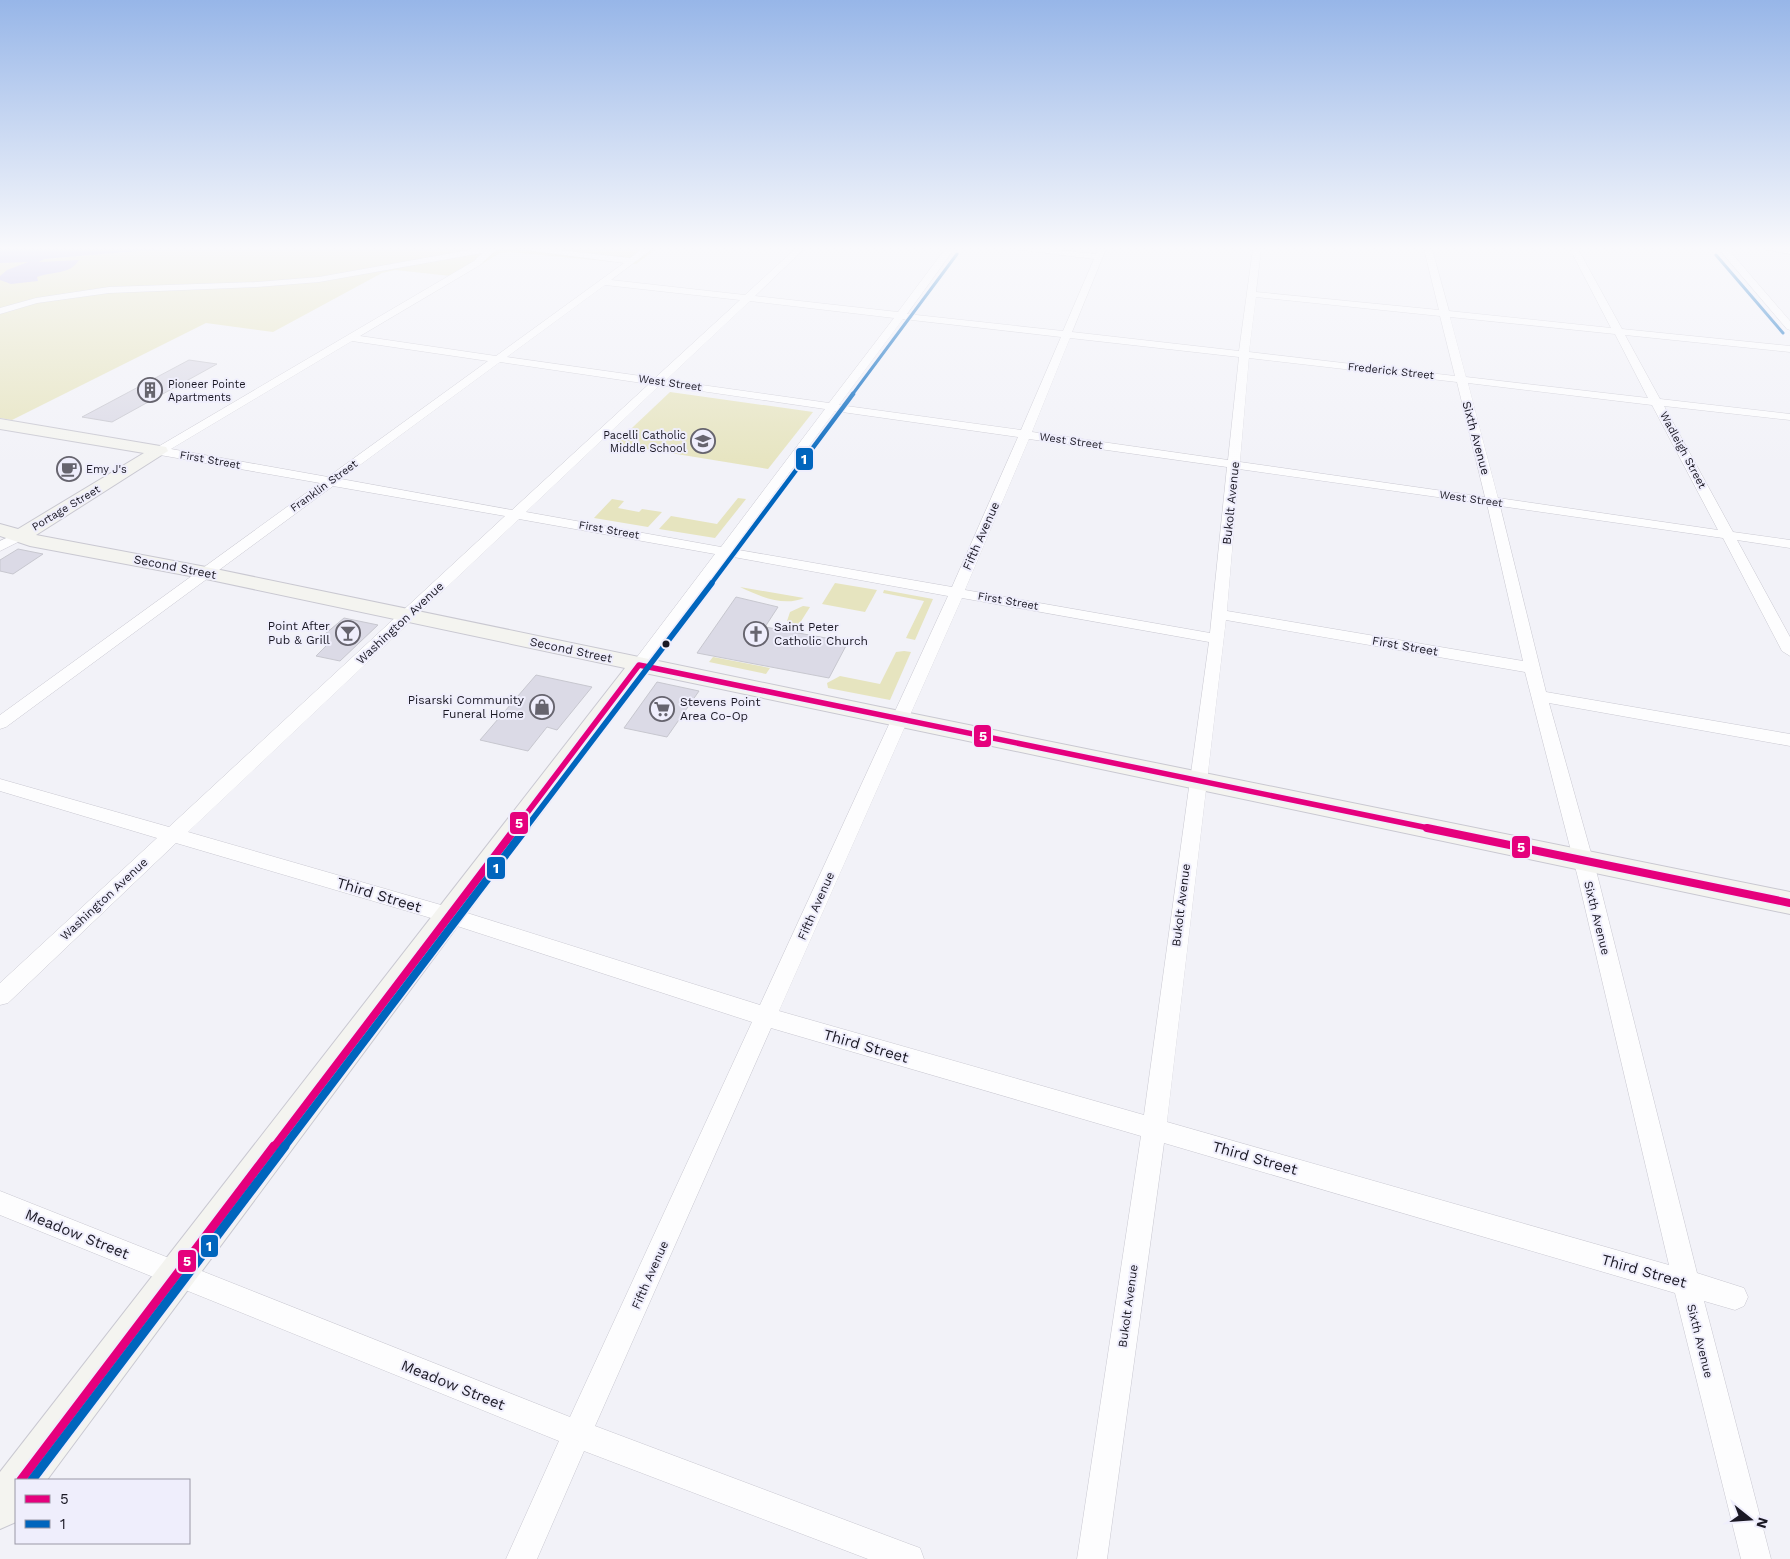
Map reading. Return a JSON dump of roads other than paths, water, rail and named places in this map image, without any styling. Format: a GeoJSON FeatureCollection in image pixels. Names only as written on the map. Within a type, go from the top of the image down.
{"type":"FeatureCollection","features":[{"type":"Feature","properties":{"kind":"street","name":"Portage Street"},"geometry":{"type":"LineString","coordinates":[[0,547],[378,322]]}},
{"type":"Feature","properties":{"kind":"street","name":"Franklin Street"},"geometry":{"type":"LineString","coordinates":[[0,723],[550,322]]}},
{"type":"Feature","properties":{"kind":"street","name":"Washington Avenue"},"geometry":{"type":"LineString","coordinates":[[0,996],[409,616],[722,322]]}},
{"type":"Feature","properties":{"kind":"street"},"geometry":{"type":"LineString","coordinates":[[22,1479],[726,550],[895,322]]}},
{"type":"Feature","properties":{"kind":"street","name":"Frederick Street"},"geometry":{"type":"LineString","coordinates":[[950,322],[1790,417]]}},
{"type":"Feature","properties":{"kind":"street","name":"Fifth Avenue"},"geometry":{"type":"LineString","coordinates":[[521,1559],[767,1017],[898,719],[957,592],[1072,322]]}},
{"type":"Feature","properties":{"kind":"street","name":"Bukolt Avenue"},"geometry":{"type":"LineString","coordinates":[[1092,1559],[1154,1129],[1197,779],[1217,639],[1236,465],[1248,322]]}},
{"type":"Feature","properties":{"kind":"street","name":"Sixth Avenue"},"geometry":{"type":"LineString","coordinates":[[1446,322],[1494,502],[1532,668],[1583,859],[1686,1283],[1756,1559]]}},
{"type":"Feature","properties":{"kind":"street"},"geometry":{"type":"LineString","coordinates":[[1520,322],[1790,349]]}},
{"type":"Feature","properties":{"kind":"street","name":"Wadleigh Street"},"geometry":{"type":"LineString","coordinates":[[1614,322],[1790,651]]}},
{"type":"Feature","properties":{"kind":"street","name":"West Street"},"geometry":{"type":"LineString","coordinates":[[351,338],[1790,544]]}},
{"type":"Feature","properties":{"kind":"street","name":"First Street"},"geometry":{"type":"LineString","coordinates":[[0,424],[726,550],[1217,639]]}},
{"type":"Feature","properties":{"kind":"street","name":"Second Street"},"geometry":{"type":"LineString","coordinates":[[0,530],[21,535],[30,540],[206,573],[638,665],[1790,903]]}},
{"type":"Feature","properties":{"kind":"street","name":"First Street"},"geometry":{"type":"LineString","coordinates":[[1219,614],[1532,668]]}},
{"type":"Feature","properties":{"kind":"street"},"geometry":{"type":"LineString","coordinates":[[1541,696],[1790,740]]}},
{"type":"Feature","properties":{"kind":"street","name":"Third Street"},"geometry":{"type":"LineString","coordinates":[[0,785],[448,915],[767,1017],[1735,1297]]}},
{"type":"Feature","properties":{"kind":"street","name":"Meadow Street"},"geometry":{"type":"LineString","coordinates":[[0,1203],[577,1434],[909,1559]]}},
{"type":"Feature","properties":{"kind":"street"},"geometry":{"type":"LineString","coordinates":[[0,1508],[15,1487]]}},
{"type":"Feature","properties":{"kind":"place","name":"Pioneer Pointe Apartments"},"geometry":{"type":"Point","coordinates":[150,390]}},
{"type":"Feature","properties":{"kind":"place","name":"Pacelli Catholic Middle School"},"geometry":{"type":"Point","coordinates":[703,441]}},
{"type":"Feature","properties":{"kind":"place","name":"Emy J's"},"geometry":{"type":"Point","coordinates":[69,469]}},
{"type":"Feature","properties":{"kind":"place","name":"Point After Pub & Grill"},"geometry":{"type":"Point","coordinates":[348,633]}},
{"type":"Feature","properties":{"kind":"place","name":"Saint Peter Catholic Church"},"geometry":{"type":"Point","coordinates":[756,634]}},
{"type":"Feature","properties":{"kind":"place","name":"Pisarski Community Funeral Home"},"geometry":{"type":"Point","coordinates":[542,707]}},
{"type":"Feature","properties":{"kind":"place","name":"Stevens Point Area Co-Op"},"geometry":{"type":"Point","coordinates":[662,709]}}]}
